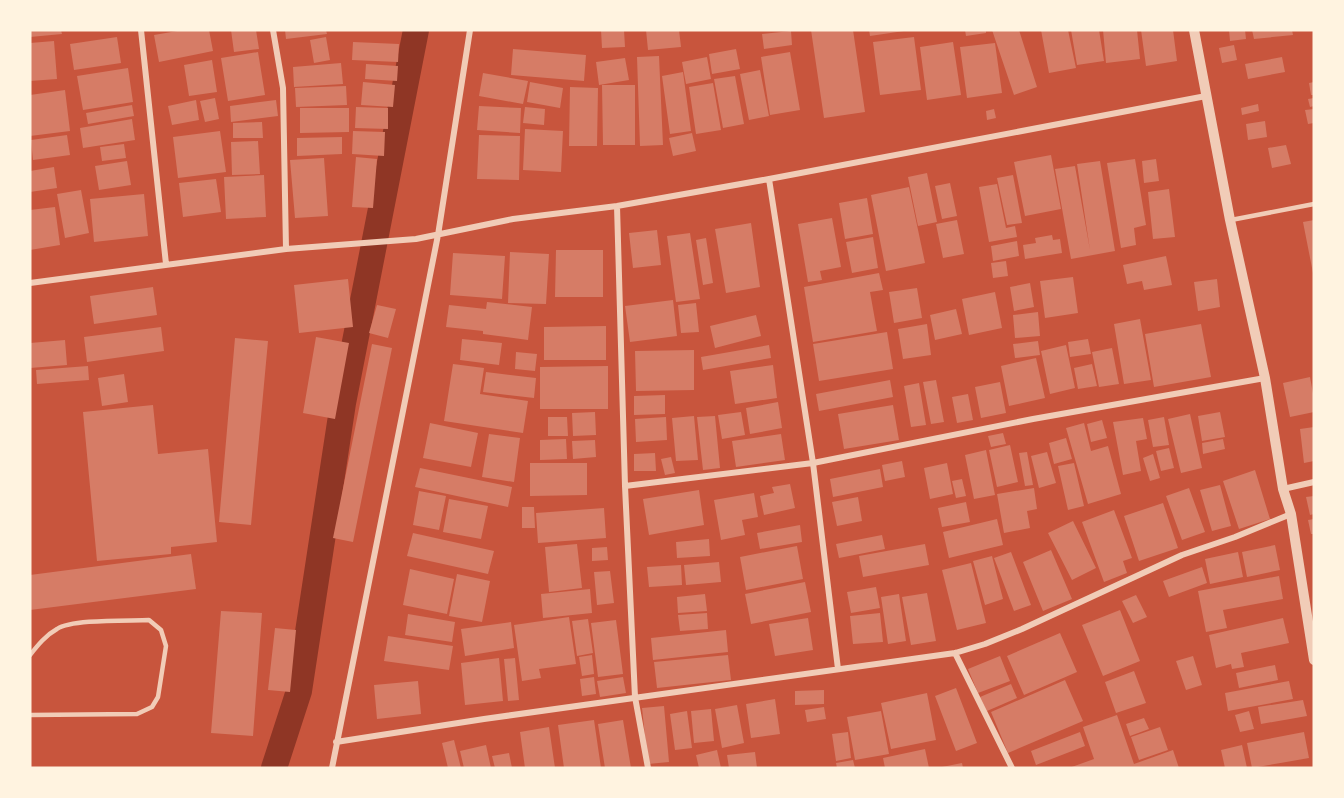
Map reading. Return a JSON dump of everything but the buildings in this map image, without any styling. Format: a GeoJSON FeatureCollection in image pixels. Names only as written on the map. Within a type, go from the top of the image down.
{"type":"FeatureCollection","features":[{"type":"Feature","properties":{"kind":"street"},"geometry":{"type":"LineString","coordinates":[[141,30],[166,264]]}},
{"type":"Feature","properties":{"kind":"street"},"geometry":{"type":"LineString","coordinates":[[273,30],[282,88],[286,249]]}},
{"type":"Feature","properties":{"kind":"street"},"geometry":{"type":"LineString","coordinates":[[332,768],[438,235],[470,30]]}},
{"type":"Feature","properties":{"kind":"street"},"geometry":{"type":"LineString","coordinates":[[1194,30],[1230,220],[1265,378],[1283,489],[1291,514],[1314,660]]}},
{"type":"Feature","properties":{"kind":"street"},"geometry":{"type":"LineString","coordinates":[[30,283],[286,249],[438,235],[513,219],[617,206],[769,179],[1206,96]]}},
{"type":"Feature","properties":{"kind":"street"},"geometry":{"type":"LineString","coordinates":[[769,179],[813,463],[838,669]]}},
{"type":"Feature","properties":{"kind":"street"},"geometry":{"type":"LineString","coordinates":[[617,206],[625,486],[635,697],[648,768]]}},
{"type":"Feature","properties":{"kind":"street"},"geometry":{"type":"LineString","coordinates":[[625,486],[813,463],[1033,419],[1265,378]]}},
{"type":"Feature","properties":{"kind":"street"},"geometry":{"type":"LineString","coordinates":[[1283,489],[1314,482]]}},
{"type":"Feature","properties":{"kind":"street"},"geometry":{"type":"LineString","coordinates":[[336,742],[635,697],[955,653],[1022,629],[1182,555],[1235,537],[1291,514]]}},
{"type":"Feature","properties":{"kind":"street"},"geometry":{"type":"LineString","coordinates":[[955,653],[1011,768]]}},
{"type":"Feature","properties":{"kind":"lane"},"geometry":{"type":"LineString","coordinates":[[1230,220],[1314,204]]}},
{"type":"Feature","properties":{"kind":"lane"},"geometry":{"type":"LineString","coordinates":[[30,655],[58,628],[73,624],[149,620],[161,630],[166,646],[158,697],[152,707],[137,714],[30,715]]}},
{"type":"Feature","properties":{"kind":"waterway"},"geometry":{"type":"LineString","coordinates":[[274,768],[299,691],[343,403],[416,30]]}}]}
